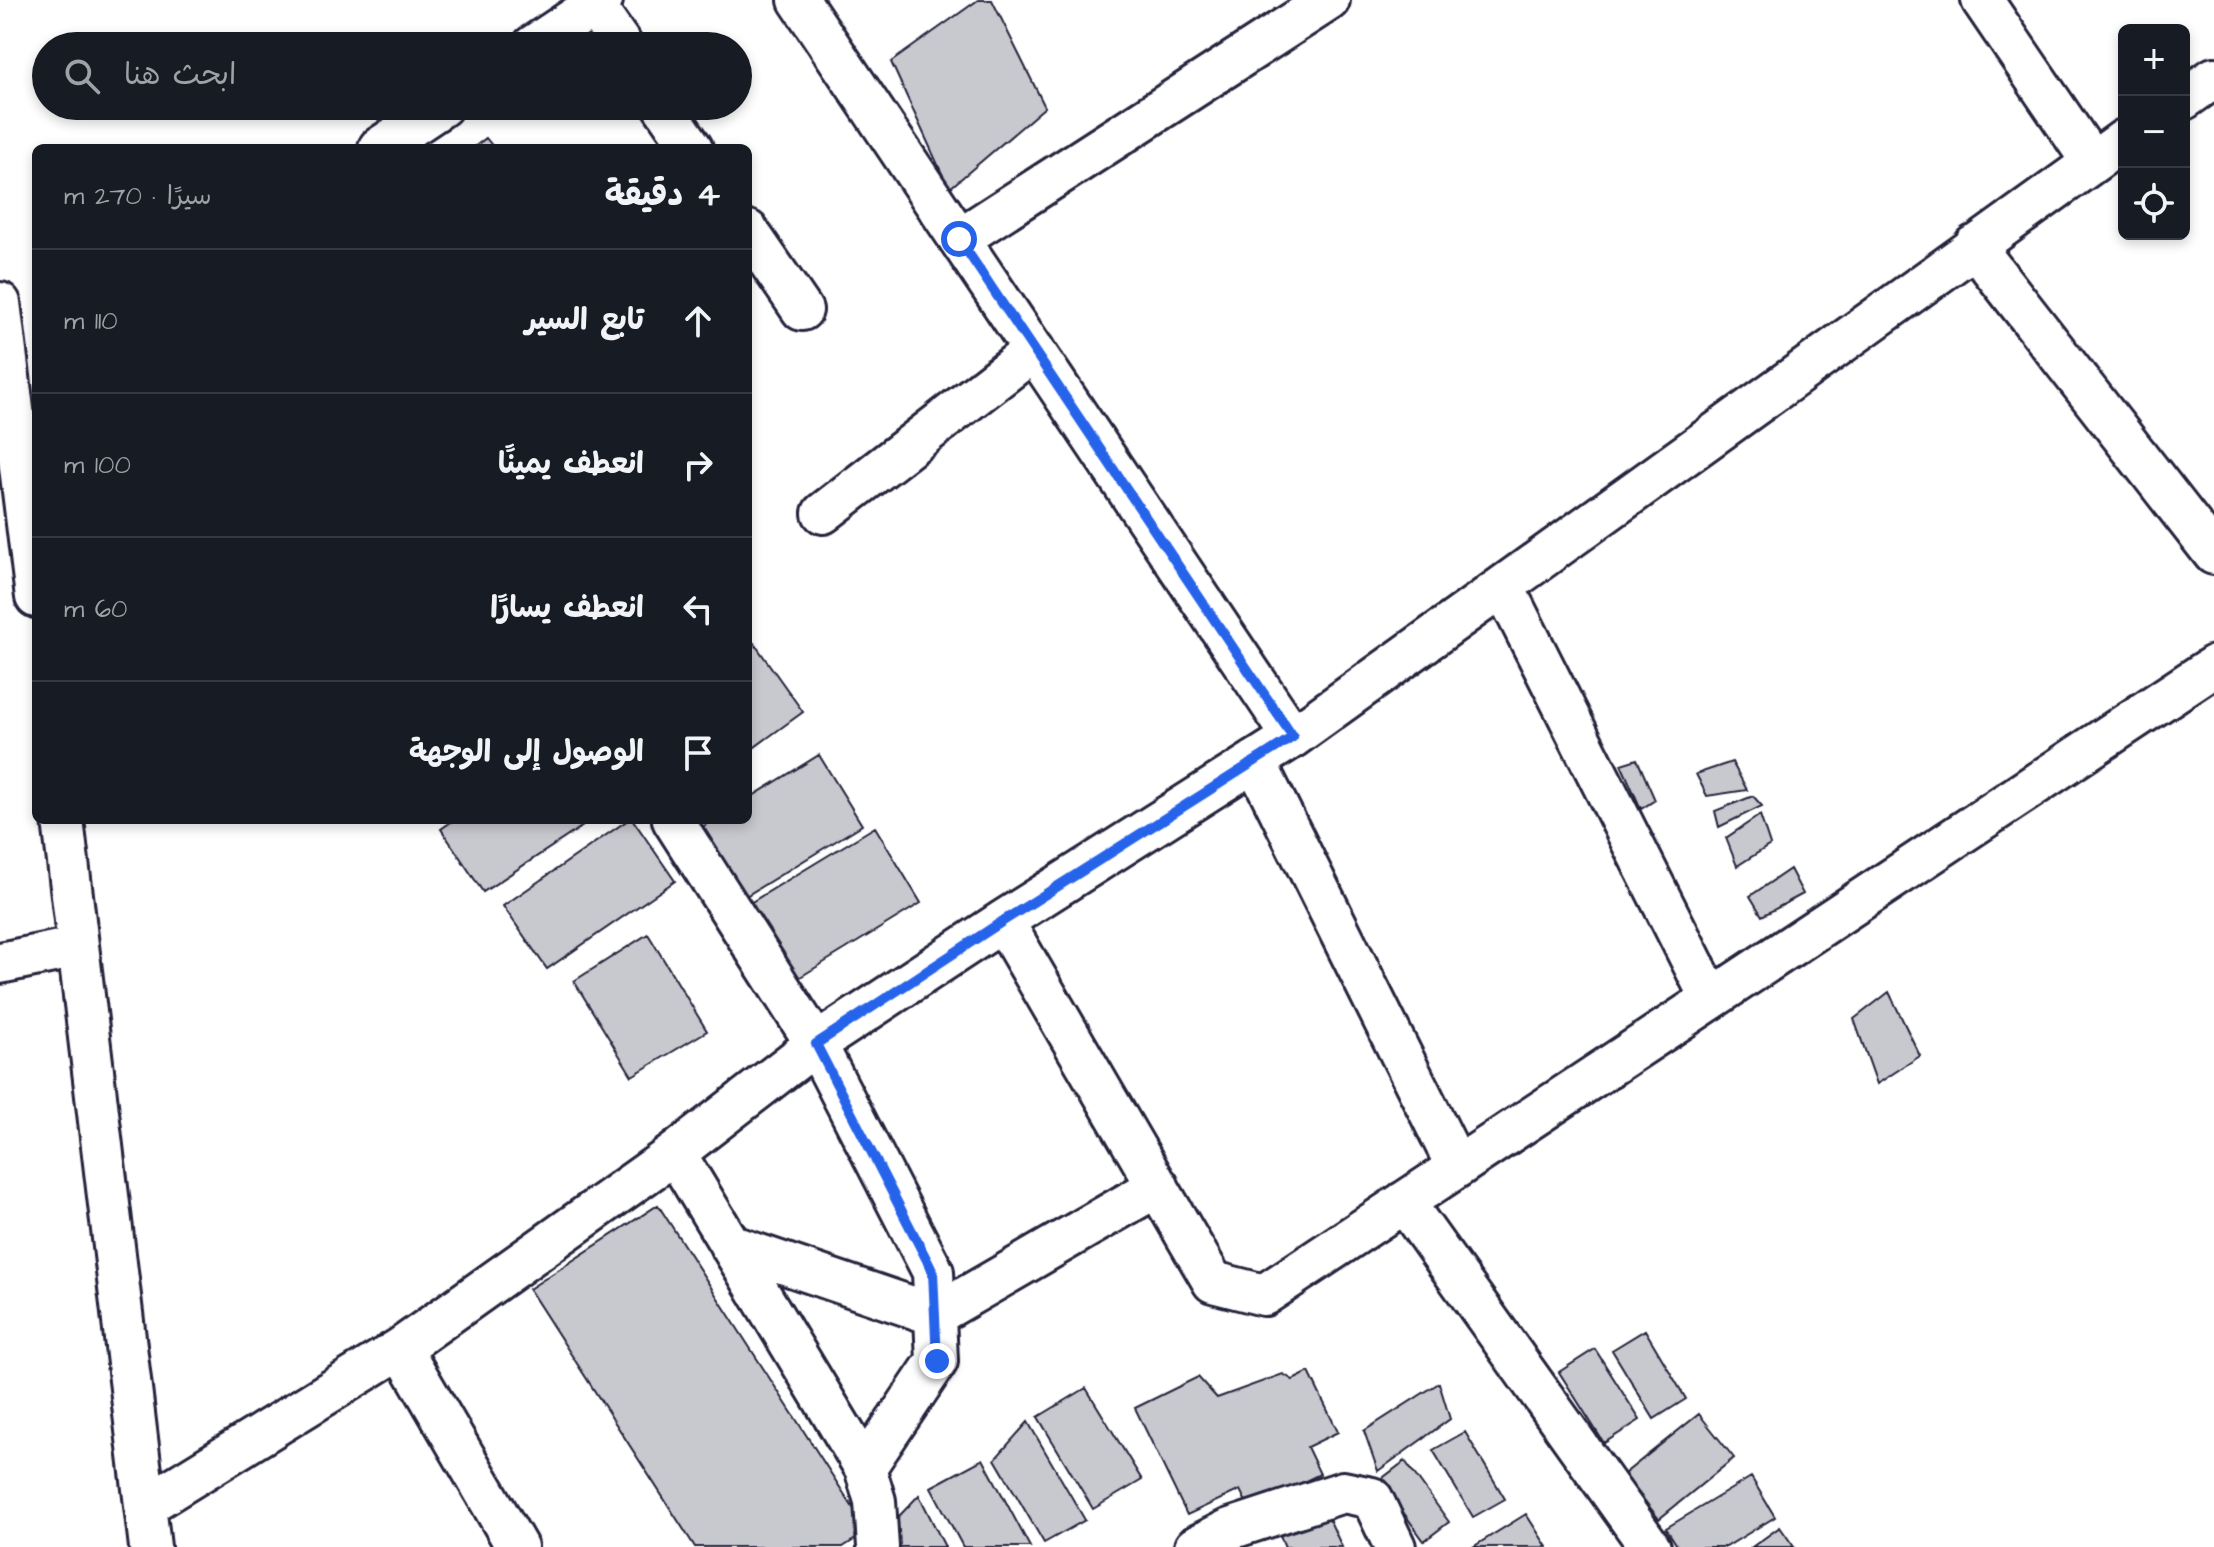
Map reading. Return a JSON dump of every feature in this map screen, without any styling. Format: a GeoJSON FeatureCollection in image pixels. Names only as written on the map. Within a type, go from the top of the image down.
{"type":"FeatureCollection","features":[{"type":"Feature","properties":{"kind":"street"},"geometry":{"type":"LineString","coordinates":[[799,0],[1293,737]]}},
{"type":"Feature","properties":{"kind":"street"},"geometry":{"type":"LineString","coordinates":[[959,239],[1329,0]]}},
{"type":"Feature","properties":{"kind":"street"},"geometry":{"type":"LineString","coordinates":[[145,1506],[401,1348],[675,1153],[816,1044],[1293,737],[2108,151],[1982,0]]}},
{"type":"Feature","properties":{"kind":"street"},"geometry":{"type":"LineString","coordinates":[[554,32],[598,3],[614,32]]}},
{"type":"Feature","properties":{"kind":"street"},"geometry":{"type":"LineString","coordinates":[[2188,96],[2214,78]]}},
{"type":"Feature","properties":{"kind":"street"},"geometry":{"type":"LineString","coordinates":[[385,144],[421,120]]}},
{"type":"Feature","properties":{"kind":"street"},"geometry":{"type":"LineString","coordinates":[[673,120],[689,144]]}},
{"type":"Feature","properties":{"kind":"street"},"geometry":{"type":"LineString","coordinates":[[752,237],[802,310]]}},
{"type":"Feature","properties":{"kind":"street"},"geometry":{"type":"LineString","coordinates":[[1974,246],[2214,554]]}},
{"type":"Feature","properties":{"kind":"street"},"geometry":{"type":"LineString","coordinates":[[0,303],[16,390],[32,556]]}},
{"type":"Feature","properties":{"kind":"street"},"geometry":{"type":"LineString","coordinates":[[823,513],[1034,350]]}},
{"type":"Feature","properties":{"kind":"street"},"geometry":{"type":"LineString","coordinates":[[1503,586],[1711,999]]}},
{"type":"Feature","properties":{"kind":"street"},"geometry":{"type":"LineString","coordinates":[[1003,921],[1213,1282],[1264,1295],[2214,666]]}},
{"type":"Feature","properties":{"kind":"street"},"geometry":{"type":"LineString","coordinates":[[1255,761],[1457,1167]]}},
{"type":"Feature","properties":{"kind":"street"},"geometry":{"type":"LineString","coordinates":[[63,824],[150,1547]]}},
{"type":"Feature","properties":{"kind":"street"},"geometry":{"type":"LineString","coordinates":[[676,824],[816,1044],[933,1272],[937,1361],[865,1468]]}},
{"type":"Feature","properties":{"kind":"street"},"geometry":{"type":"LineString","coordinates":[[0,963],[78,947]]}},
{"type":"Feature","properties":{"kind":"street"},"geometry":{"type":"LineString","coordinates":[[675,1153],[865,1468],[875,1501],[878,1547]]}},
{"type":"Feature","properties":{"kind":"street"},"geometry":{"type":"LineString","coordinates":[[730,1245],[935,1315],[1158,1186]]}},
{"type":"Feature","properties":{"kind":"street"},"geometry":{"type":"LineString","coordinates":[[1404,1202],[1650,1547]]}},
{"type":"Feature","properties":{"kind":"street"},"geometry":{"type":"LineString","coordinates":[[401,1348],[517,1547]]}},
{"type":"Feature","properties":{"kind":"street"},"geometry":{"type":"LineString","coordinates":[[1195,1547],[1230,1529],[1343,1492],[1372,1498],[1395,1547]]}},
{"type":"Feature","properties":{"kind":"building"},"geometry":{"type":"Polygon","coordinates":[[[978,0],[992,0],[1045,107],[949,189],[891,62],[978,0]]]}},
{"type":"Feature","properties":{"kind":"building"},"geometry":{"type":"Polygon","coordinates":[[[754,643],[803,712],[752,749],[754,643]]]}},
{"type":"Feature","properties":{"kind":"building"},"geometry":{"type":"Polygon","coordinates":[[[819,755],[862,825],[741,899],[699,829],[707,824],[752,824],[752,797],[819,755]]]}},
{"type":"Feature","properties":{"kind":"building"},"geometry":{"type":"Polygon","coordinates":[[[1637,759],[1655,800],[1641,809],[1621,764],[1637,759]]]}},
{"type":"Feature","properties":{"kind":"building"},"geometry":{"type":"Polygon","coordinates":[[[1732,762],[1747,790],[1707,796],[1696,774],[1732,762]]]}},
{"type":"Feature","properties":{"kind":"building"},"geometry":{"type":"Polygon","coordinates":[[[1753,796],[1762,806],[1719,827],[1715,811],[1753,796]]]}},
{"type":"Feature","properties":{"kind":"building"},"geometry":{"type":"Polygon","coordinates":[[[1760,815],[1770,845],[1737,866],[1726,838],[1760,815]]]}},
{"type":"Feature","properties":{"kind":"building"},"geometry":{"type":"Polygon","coordinates":[[[448,824],[586,824],[483,892],[441,829],[448,824]]]}},
{"type":"Feature","properties":{"kind":"building"},"geometry":{"type":"Polygon","coordinates":[[[622,824],[636,824],[675,881],[547,969],[503,906],[622,824]]]}},
{"type":"Feature","properties":{"kind":"building"},"geometry":{"type":"Polygon","coordinates":[[[875,827],[921,903],[797,979],[750,903],[875,827]]]}},
{"type":"Feature","properties":{"kind":"building"},"geometry":{"type":"Polygon","coordinates":[[[1790,869],[1803,894],[1762,916],[1750,896],[1790,869]]]}},
{"type":"Feature","properties":{"kind":"building"},"geometry":{"type":"Polygon","coordinates":[[[648,934],[707,1031],[632,1076],[574,981],[648,934]]]}},
{"type":"Feature","properties":{"kind":"building"},"geometry":{"type":"Polygon","coordinates":[[[1889,992],[1920,1056],[1877,1084],[1854,1019],[1889,992]]]}},
{"type":"Feature","properties":{"kind":"building"},"geometry":{"type":"Polygon","coordinates":[[[658,1205],[868,1531],[843,1547],[695,1547],[529,1289],[658,1205]]]}},
{"type":"Feature","properties":{"kind":"building"},"geometry":{"type":"Polygon","coordinates":[[[1645,1330],[1686,1399],[1654,1419],[1612,1350],[1645,1330]]]}},
{"type":"Feature","properties":{"kind":"building"},"geometry":{"type":"Polygon","coordinates":[[[1595,1349],[1640,1420],[1604,1443],[1559,1372],[1595,1349]]]}},
{"type":"Feature","properties":{"kind":"building"},"geometry":{"type":"Polygon","coordinates":[[[1309,1372],[1338,1432],[1307,1447],[1320,1474],[1249,1508],[1240,1490],[1187,1515],[1135,1408],[1198,1377],[1217,1398],[1283,1374],[1293,1380],[1309,1372]]]}},
{"type":"Feature","properties":{"kind":"building"},"geometry":{"type":"Polygon","coordinates":[[[1439,1383],[1450,1419],[1378,1471],[1364,1431],[1439,1383]]]}},
{"type":"Feature","properties":{"kind":"building"},"geometry":{"type":"Polygon","coordinates":[[[1086,1388],[1142,1480],[1093,1509],[1038,1417],[1086,1388]]]}},
{"type":"Feature","properties":{"kind":"building"},"geometry":{"type":"Polygon","coordinates":[[[1699,1414],[1734,1458],[1659,1519],[1624,1474],[1699,1414]]]}},
{"type":"Feature","properties":{"kind":"building"},"geometry":{"type":"Polygon","coordinates":[[[1028,1422],[1085,1520],[1044,1543],[995,1459],[1028,1422]]]}},
{"type":"Feature","properties":{"kind":"building"},"geometry":{"type":"Polygon","coordinates":[[[1465,1432],[1505,1499],[1473,1517],[1433,1450],[1465,1432]]]}},
{"type":"Feature","properties":{"kind":"building"},"geometry":{"type":"Polygon","coordinates":[[[983,1459],[1030,1547],[963,1547],[931,1487],[983,1459]]]}},
{"type":"Feature","properties":{"kind":"building"},"geometry":{"type":"Polygon","coordinates":[[[1405,1461],[1449,1522],[1424,1541],[1380,1480],[1405,1461]]]}},
{"type":"Feature","properties":{"kind":"building"},"geometry":{"type":"Polygon","coordinates":[[[1751,1477],[1775,1517],[1726,1547],[1678,1547],[1666,1528],[1751,1477]]]}},
{"type":"Feature","properties":{"kind":"building"},"geometry":{"type":"Polygon","coordinates":[[[919,1495],[945,1547],[893,1547],[885,1531],[919,1495]]]}},
{"type":"Feature","properties":{"kind":"building"},"geometry":{"type":"Polygon","coordinates":[[[1325,1510],[1342,1547],[1285,1547],[1278,1531],[1325,1510]]]}},
{"type":"Feature","properties":{"kind":"building"},"geometry":{"type":"Polygon","coordinates":[[[1526,1514],[1547,1547],[1473,1547],[1526,1514]]]}},
{"type":"Feature","properties":{"kind":"building"},"geometry":{"type":"Polygon","coordinates":[[[1780,1527],[1794,1547],[1752,1547],[1780,1527]]]}},
{"type":"Feature","properties":{"kind":"route"},"geometry":{"type":"LineString","coordinates":[[937,1361],[933,1272],[816,1044],[1293,737],[959,239]]}}]}
